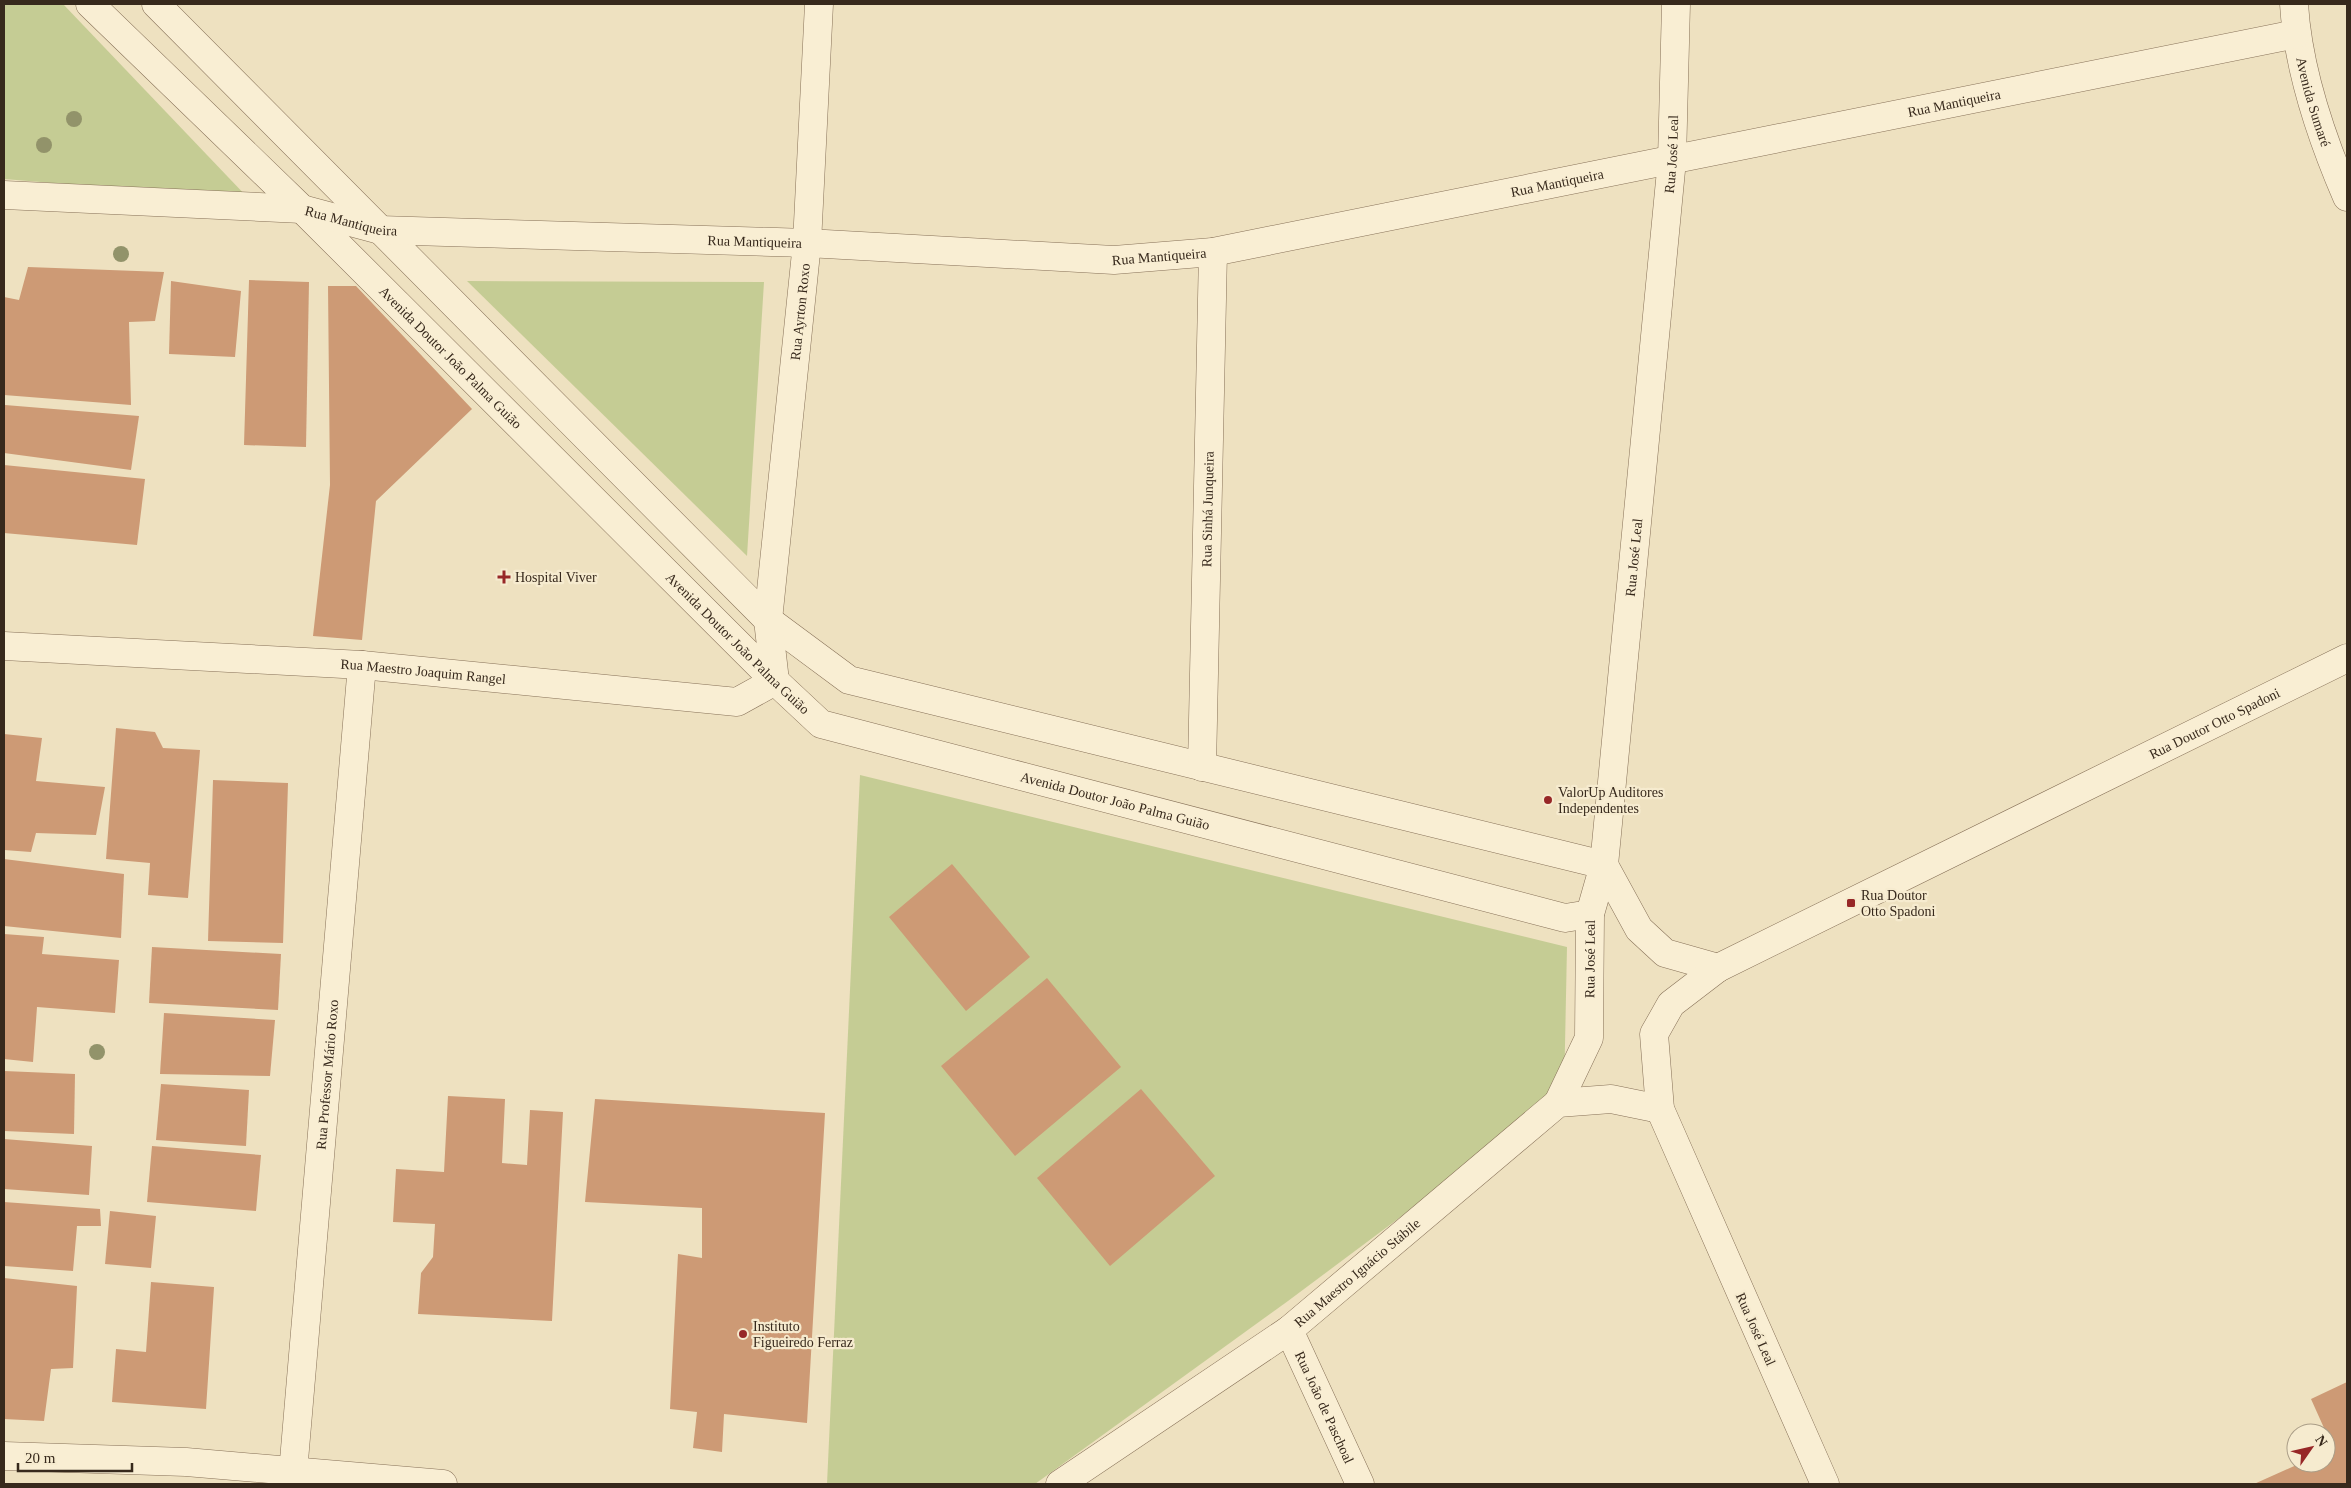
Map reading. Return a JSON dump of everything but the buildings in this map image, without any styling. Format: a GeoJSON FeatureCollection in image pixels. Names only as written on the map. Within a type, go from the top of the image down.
{"type":"FeatureCollection","features":[{"type":"Feature","properties":{"kind":"street","name":"Avenida Doutor João Palma Guião"},"geometry":{"type":"LineString","coordinates":[[90,4],[302,209],[775,681],[821,724],[1565,918],[1590,914]]}},
{"type":"Feature","properties":{"kind":"street"},"geometry":{"type":"LineString","coordinates":[[156,4],[768,620],[850,680],[1604,865],[1639,929],[1645,935],[1665,953],[1718,968]]}},
{"type":"Feature","properties":{"kind":"street","name":"Rua Ayrton Roxo"},"geometry":{"type":"LineString","coordinates":[[768,620],[807,243],[818,4]]}},
{"type":"Feature","properties":{"kind":"street","name":"Rua José Leal"},"geometry":{"type":"LineString","coordinates":[[1558,1103],[1589,1038],[1590,914],[1604,865],[1672,160],[1676,4]]}},
{"type":"Feature","properties":{"kind":"street","name":"Avenida Sumaré"},"geometry":{"type":"LineString","coordinates":[[2294,4],[2296,34],[2326,147],[2347,197]]}},
{"type":"Feature","properties":{"kind":"street","name":"Rua Mantiqueira"},"geometry":{"type":"LineString","coordinates":[[4,195],[302,209],[380,230],[807,243],[1114,260],[1213,252],[2296,34]]}},
{"type":"Feature","properties":{"kind":"street","name":"Rua Sinhá Junqueira"},"geometry":{"type":"LineString","coordinates":[[1202,767],[1213,252]]}},
{"type":"Feature","properties":{"kind":"street"},"geometry":{"type":"LineString","coordinates":[[768,620],[775,681]]}},
{"type":"Feature","properties":{"kind":"street","name":"Rua Maestro Joaquim Rangel"},"geometry":{"type":"LineString","coordinates":[[4,646],[362,665],[737,702],[775,681]]}},
{"type":"Feature","properties":{"kind":"street","name":"Rua Doutor Otto Spadoni"},"geometry":{"type":"LineString","coordinates":[[1718,968],[2347,658]]}},
{"type":"Feature","properties":{"kind":"street","name":"Rua Professor Mário Roxo"},"geometry":{"type":"LineString","coordinates":[[293,1479],[362,665]]}},
{"type":"Feature","properties":{"kind":"street","name":"Rua José Leal"},"geometry":{"type":"LineString","coordinates":[[1718,968],[1671,1004],[1654,1034],[1660,1109],[1825,1484]]}},
{"type":"Feature","properties":{"kind":"street"},"geometry":{"type":"LineString","coordinates":[[1558,1103],[1611,1099],[1660,1109]]}},
{"type":"Feature","properties":{"kind":"street","name":"Rua Maestro Ignácio Stábile"},"geometry":{"type":"LineString","coordinates":[[1060,1484],[1288,1330],[1558,1103]]}},
{"type":"Feature","properties":{"kind":"street","name":"Rua João de Paschoal"},"geometry":{"type":"LineString","coordinates":[[1288,1330],[1360,1484]]}},
{"type":"Feature","properties":{"kind":"street"},"geometry":{"type":"LineString","coordinates":[[4,1456],[186,1462],[293,1479],[443,1484]]}},
{"type":"Feature","properties":{"kind":"green space"},"geometry":{"type":"Polygon","coordinates":[[[4,4],[63,4],[249,199],[4,179],[4,4]]]}},
{"type":"Feature","properties":{"kind":"green space"},"geometry":{"type":"Polygon","coordinates":[[[467,281],[764,282],[747,556],[467,281]]]}},
{"type":"Feature","properties":{"kind":"green space"},"geometry":{"type":"Polygon","coordinates":[[[860,775],[1567,947],[1564,1095],[1288,1301],[1035,1484],[827,1484],[860,775]]]}},
{"type":"Feature","properties":{"kind":"place","name":"Hospital Viver"},"geometry":{"type":"Point","coordinates":[504,577]}},
{"type":"Feature","properties":{"kind":"place","name":"ValorUp Auditores Independentes"},"geometry":{"type":"Point","coordinates":[1548,800]}},
{"type":"Feature","properties":{"kind":"place","name":"Rua Doutor Otto Spadoni"},"geometry":{"type":"Point","coordinates":[1851,903]}},
{"type":"Feature","properties":{"kind":"place","name":"Instituto Figueiredo Ferraz"},"geometry":{"type":"Point","coordinates":[743,1334]}}]}
